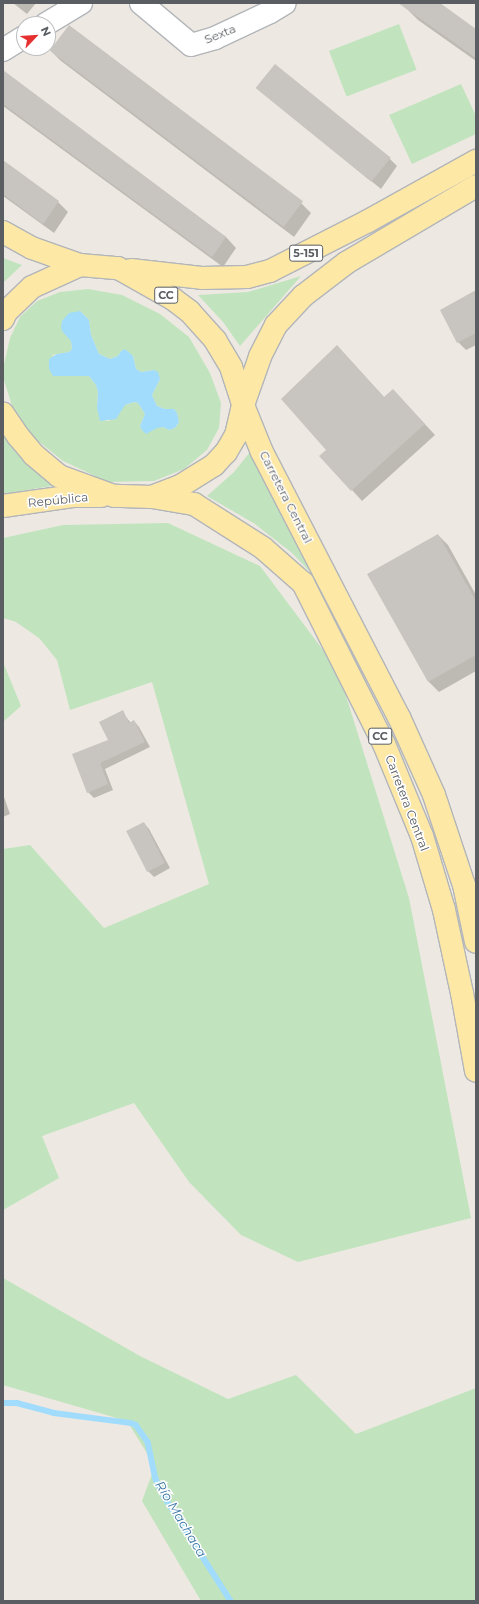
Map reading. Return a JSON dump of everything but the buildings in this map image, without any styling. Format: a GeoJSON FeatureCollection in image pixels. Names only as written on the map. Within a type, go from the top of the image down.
{"type":"FeatureCollection","features":[{"type":"Feature","properties":{"kind":"main road","name":"5-151"},"geometry":{"type":"LineString","coordinates":[[118,268],[174,276],[202,278],[247,277],[270,271],[368,222],[476,161]]}},
{"type":"Feature","properties":{"kind":"main road","name":"5-151"},"geometry":{"type":"LineString","coordinates":[[244,405],[260,357],[276,325],[303,296],[346,263],[476,186]]}},
{"type":"Feature","properties":{"kind":"main road"},"geometry":{"type":"LineString","coordinates":[[368,222],[380,242]]}},
{"type":"Feature","properties":{"kind":"main road","name":"CC"},"geometry":{"type":"LineString","coordinates":[[3,232],[32,248],[80,265],[118,268],[172,299],[190,312],[216,340],[231,367],[244,405],[236,435],[226,452],[214,465],[180,486],[152,497],[114,496],[59,476],[34,455],[18,436],[3,414]]}},
{"type":"Feature","properties":{"kind":"main road","name":"CC"},"geometry":{"type":"LineString","coordinates":[[3,319],[6,312],[32,287],[80,265]]}},
{"type":"Feature","properties":{"kind":"main road","name":"Carretera Central"},"geometry":{"type":"LineString","coordinates":[[244,405],[262,452],[399,717],[434,795],[464,885],[476,942]]}},
{"type":"Feature","properties":{"kind":"main road","name":"República"},"geometry":{"type":"LineString","coordinates":[[3,506],[74,496],[114,496]]}},
{"type":"Feature","properties":{"kind":"main road","name":"Carretera Central"},"geometry":{"type":"LineString","coordinates":[[152,497],[194,504],[263,548],[302,583],[384,744],[422,836],[444,910],[462,993],[476,1070]]}},
{"type":"Feature","properties":{"kind":"street"},"geometry":{"type":"LineString","coordinates":[[56,18],[82,3]]}},
{"type":"Feature","properties":{"kind":"street","name":"Sexta"},"geometry":{"type":"LineString","coordinates":[[141,3],[191,45],[215,38],[270,12],[285,3]]}},
{"type":"Feature","properties":{"kind":"street"},"geometry":{"type":"LineString","coordinates":[[3,50],[16,43]]}},
{"type":"Feature","properties":{"kind":"green space"},"geometry":{"type":"Polygon","coordinates":[[[399,24],[417,70],[347,97],[329,51],[399,24]]]}},
{"type":"Feature","properties":{"kind":"green space"},"geometry":{"type":"Polygon","coordinates":[[[461,84],[476,116],[476,134],[412,164],[389,115],[461,84]]]}},
{"type":"Feature","properties":{"kind":"green space"},"geometry":{"type":"Polygon","coordinates":[[[3,258],[22,265],[3,283],[3,258]]]}},
{"type":"Feature","properties":{"kind":"green space"},"geometry":{"type":"Polygon","coordinates":[[[301,276],[240,346],[223,322],[198,295],[248,292],[301,276]]]}},
{"type":"Feature","properties":{"kind":"green space"},"geometry":{"type":"Polygon","coordinates":[[[88,289],[122,295],[160,314],[189,337],[210,373],[221,403],[219,428],[207,450],[184,469],[154,481],[108,482],[63,461],[32,436],[14,412],[3,377],[3,369],[10,338],[20,317],[37,301],[60,292],[88,289]],[[80,311],[68,337],[71,341],[72,349],[69,352],[52,355],[73,375],[89,376],[96,385],[98,392],[97,408],[102,420],[109,421],[125,405],[134,402],[138,403],[145,414],[140,426],[163,427],[169,430],[175,428],[179,422],[177,413],[174,409],[165,409],[157,406],[152,395],[160,379],[154,370],[141,372],[136,369],[133,356],[121,351],[118,356],[110,359],[99,354],[91,335],[89,320],[80,311]]]}},
{"type":"Feature","properties":{"kind":"green space"},"geometry":{"type":"Polygon","coordinates":[[[3,433],[24,461],[58,485],[3,494],[3,433]]]}},
{"type":"Feature","properties":{"kind":"green space"},"geometry":{"type":"Polygon","coordinates":[[[250,452],[316,578],[292,553],[255,524],[207,496],[234,472],[250,452]]]}},
{"type":"Feature","properties":{"kind":"green space"},"geometry":{"type":"Polygon","coordinates":[[[168,523],[260,566],[338,670],[409,898],[471,1218],[298,1262],[241,1235],[189,1182],[134,1103],[42,1136],[59,1178],[3,1210],[3,849],[30,845],[104,928],[209,884],[152,682],[70,710],[57,660],[39,638],[16,622],[3,618],[3,538],[63,525],[168,523]]]}},
{"type":"Feature","properties":{"kind":"green space"},"geometry":{"type":"Polygon","coordinates":[[[3,662],[21,706],[3,722],[3,662]]]}},
{"type":"Feature","properties":{"kind":"green space"},"geometry":{"type":"Polygon","coordinates":[[[3,1278],[140,1356],[228,1399],[296,1375],[356,1434],[476,1388],[476,1601],[201,1601],[142,1501],[155,1466],[127,1421],[3,1385],[3,1278]]]}},
{"type":"Feature","properties":{"kind":"water"},"geometry":{"type":"Polygon","coordinates":[[[80,311],[89,320],[91,335],[99,354],[110,359],[118,356],[121,351],[125,349],[133,356],[136,369],[141,372],[154,370],[158,372],[160,379],[152,395],[157,406],[165,409],[174,409],[177,413],[179,422],[175,428],[169,430],[163,427],[157,428],[146,434],[140,426],[145,414],[138,403],[134,402],[125,405],[116,419],[100,421],[97,408],[98,392],[96,385],[89,376],[53,376],[49,369],[49,359],[57,354],[69,352],[72,349],[71,341],[62,331],[62,321],[69,313],[80,311]]]}},
{"type":"Feature","properties":{"kind":"waterway","name":"Río Machaca"},"geometry":{"type":"LineString","coordinates":[[3,1403],[17,1403],[54,1413],[131,1423],[136,1425],[148,1442],[156,1479],[164,1496],[231,1601]]}}]}
